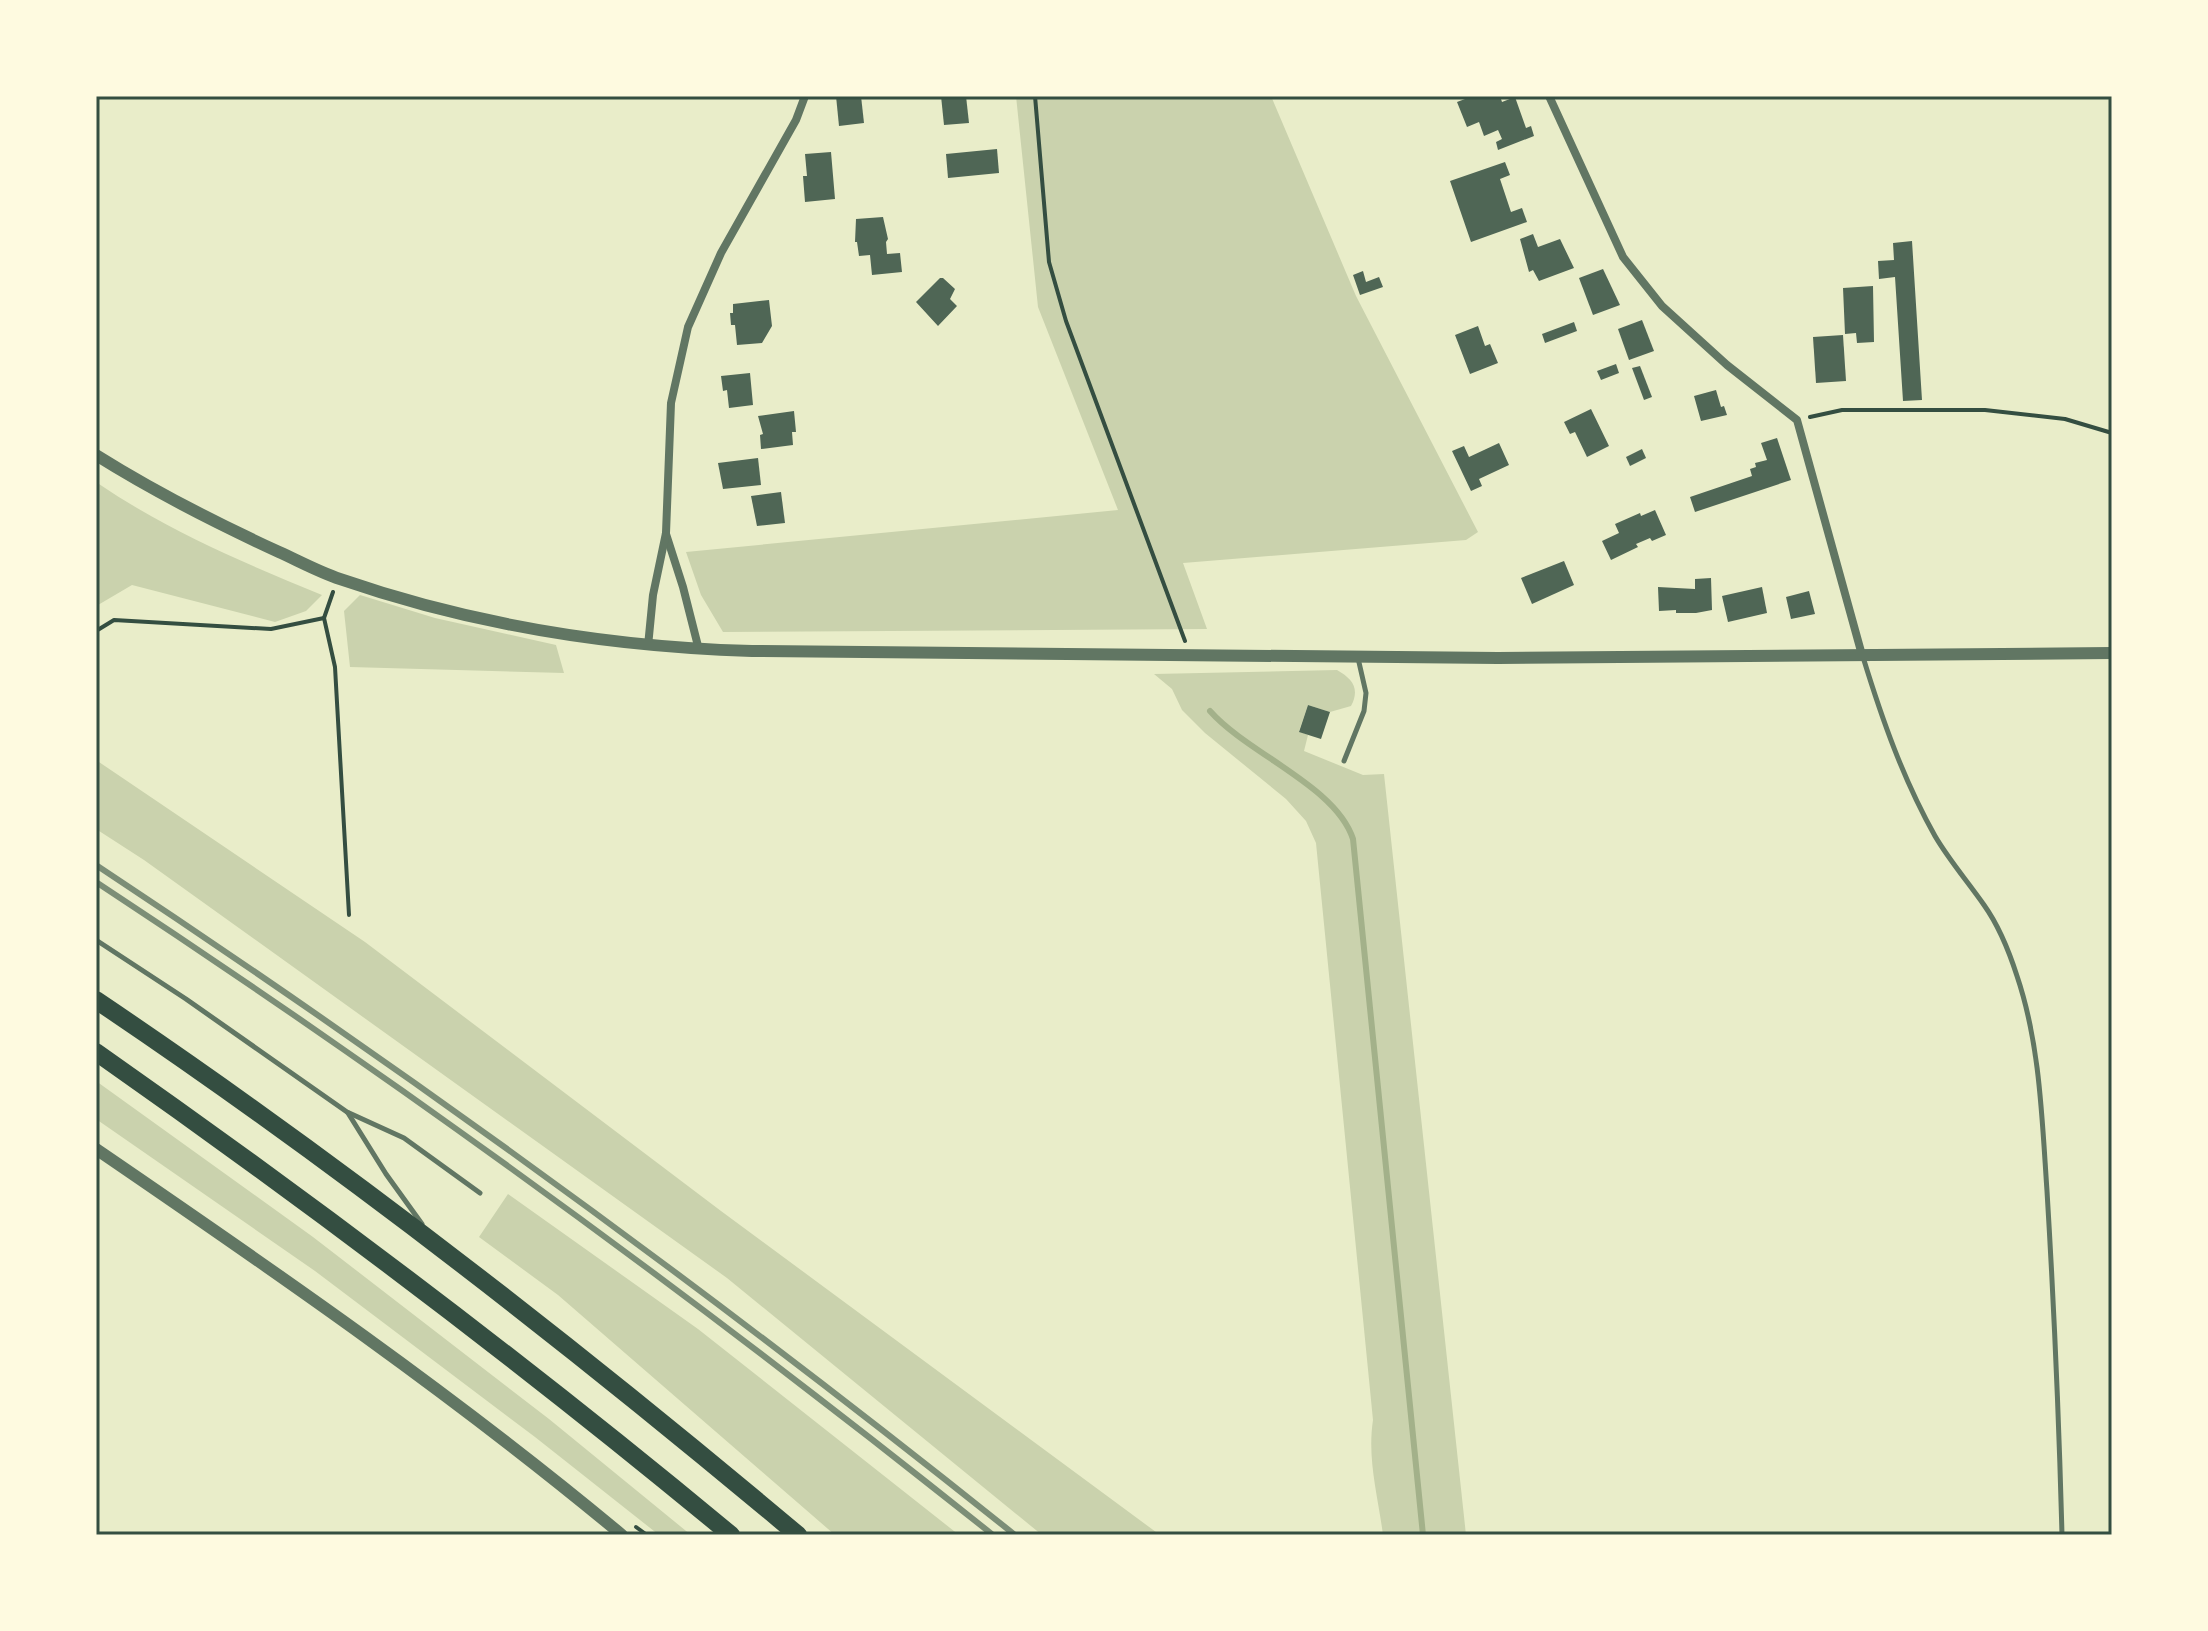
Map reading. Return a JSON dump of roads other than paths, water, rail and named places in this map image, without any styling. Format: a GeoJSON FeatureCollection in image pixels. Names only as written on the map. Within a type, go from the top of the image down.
{"type":"FeatureCollection","features":[{"type":"Feature","properties":{"kind":"highway"},"geometry":{"type":"LineString","coordinates":[[96,1000],[437,1245],[603,1375],[798,1535]]}},
{"type":"Feature","properties":{"kind":"highway"},"geometry":{"type":"LineString","coordinates":[[96,1052],[259,1166],[410,1280],[574,1407],[731,1535]]}},
{"type":"Feature","properties":{"kind":"street"},"geometry":{"type":"LineString","coordinates":[[648,646],[653,595],[666,533],[671,403],[688,327],[721,253],[796,120],[805,96]]}},
{"type":"Feature","properties":{"kind":"street"},"geometry":{"type":"LineString","coordinates":[[1549,96],[1623,257],[1662,306],[1727,365],[1797,420],[1862,655]]}},
{"type":"Feature","properties":{"kind":"street"},"geometry":{"type":"LineString","coordinates":[[96,455],[145,486],[338,578],[487,620],[648,646],[699,650],[1498,658],[2112,653]]}},
{"type":"Feature","properties":{"kind":"street"},"geometry":{"type":"LineString","coordinates":[[666,533],[699,650]]}},
{"type":"Feature","properties":{"kind":"street"},"geometry":{"type":"LineString","coordinates":[[96,1149],[300,1288],[415,1372],[622,1535]]}},
{"type":"Feature","properties":{"kind":"lane"},"geometry":{"type":"LineString","coordinates":[[1862,655],[1911,792],[1937,840],[1986,907],[2002,937],[2018,977],[2031,1025],[2042,1115],[2056,1323],[2062,1535]]}},
{"type":"Feature","properties":{"kind":"lane"},"geometry":{"type":"LineString","coordinates":[[1344,761],[1364,711],[1366,693],[1357,657]]}},
{"type":"Feature","properties":{"kind":"lane"},"geometry":{"type":"LineString","coordinates":[[96,940],[347,1112],[404,1138],[480,1193]]}},
{"type":"Feature","properties":{"kind":"lane"},"geometry":{"type":"LineString","coordinates":[[347,1112],[386,1174],[437,1245]]}},
{"type":"Feature","properties":{"kind":"waterway"},"geometry":{"type":"LineString","coordinates":[[1210,711],[1226,727],[1329,803],[1344,820],[1353,839],[1423,1535]]}},
{"type":"Feature","properties":{"kind":"railway"},"geometry":{"type":"LineString","coordinates":[[96,865],[448,1106],[791,1360],[1015,1535]]}},
{"type":"Feature","properties":{"kind":"railway"},"geometry":{"type":"LineString","coordinates":[[96,882],[326,1037],[552,1198],[774,1364],[993,1535]]}}]}
